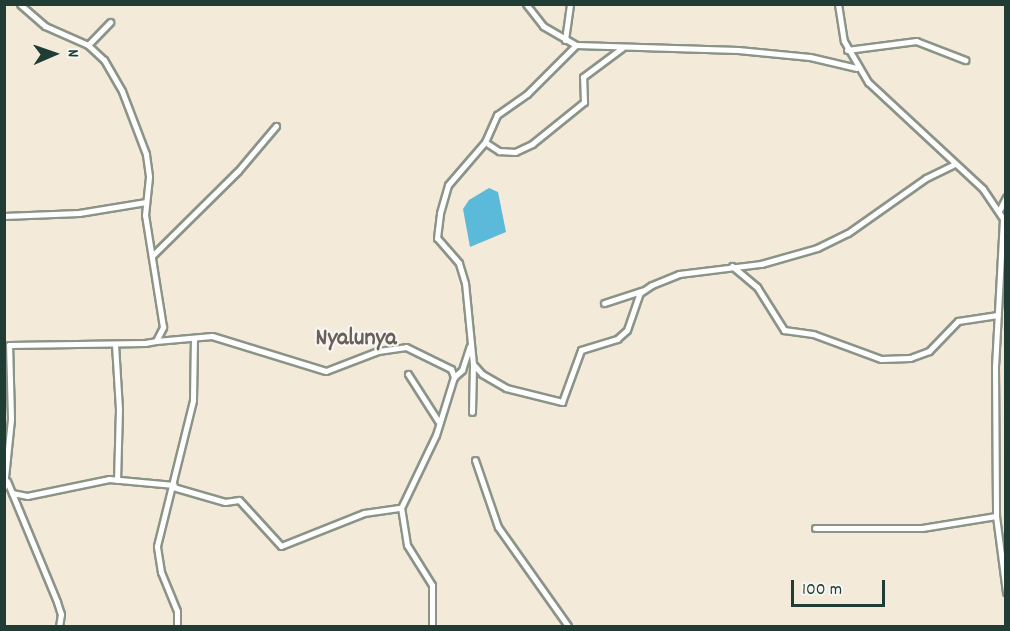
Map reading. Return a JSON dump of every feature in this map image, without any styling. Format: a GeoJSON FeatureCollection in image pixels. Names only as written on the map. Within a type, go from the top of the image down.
{"type":"FeatureCollection","features":[{"type":"Feature","properties":{"kind":"street"},"geometry":{"type":"LineString","coordinates":[[20,4],[45,26],[88,45],[114,75],[143,142],[149,176],[146,202],[163,327],[156,341]]}},
{"type":"Feature","properties":{"kind":"street"},"geometry":{"type":"LineString","coordinates":[[526,4],[543,26],[576,45],[738,50],[810,57],[857,68]]}},
{"type":"Feature","properties":{"kind":"street"},"geometry":{"type":"LineString","coordinates":[[565,40],[570,4]]}},
{"type":"Feature","properties":{"kind":"street"},"geometry":{"type":"LineString","coordinates":[[838,4],[847,50],[857,68],[881,97],[955,164],[1000,209]]}},
{"type":"Feature","properties":{"kind":"street"},"geometry":{"type":"LineString","coordinates":[[88,45],[110,22]]}},
{"type":"Feature","properties":{"kind":"street"},"geometry":{"type":"LineString","coordinates":[[847,50],[916,41],[965,60]]}},
{"type":"Feature","properties":{"kind":"street"},"geometry":{"type":"LineString","coordinates":[[472,412],[472,341],[463,273],[459,263],[437,238],[436,227],[448,185],[485,142],[497,115],[527,94],[576,45]]}},
{"type":"Feature","properties":{"kind":"street"},"geometry":{"type":"LineString","coordinates":[[485,142],[499,151],[515,152],[532,144],[584,102],[583,77],[622,48]]}},
{"type":"Feature","properties":{"kind":"street"},"geometry":{"type":"LineString","coordinates":[[152,256],[238,171],[276,126]]}},
{"type":"Feature","properties":{"kind":"street"},"geometry":{"type":"LineString","coordinates":[[604,303],[643,291],[678,274],[790,257],[834,241],[926,178],[955,164]]}},
{"type":"Feature","properties":{"kind":"street"},"geometry":{"type":"LineString","coordinates":[[1005,197],[1000,209],[1004,232],[995,366],[998,450],[996,516],[1005,592]]}},
{"type":"Feature","properties":{"kind":"street"},"geometry":{"type":"LineString","coordinates":[[4,216],[79,213],[146,202]]}},
{"type":"Feature","properties":{"kind":"street"},"geometry":{"type":"LineString","coordinates":[[732,266],[757,287],[784,330],[813,334],[880,359],[910,358],[929,351],[958,321],[998,315]]}},
{"type":"Feature","properties":{"kind":"street"},"geometry":{"type":"LineString","coordinates":[[473,364],[482,374],[506,388],[562,402],[581,350],[616,339],[627,330],[643,291]]}},
{"type":"Feature","properties":{"kind":"street"},"geometry":{"type":"LineString","coordinates":[[4,487],[7,480],[11,419],[9,345],[115,344],[212,336],[326,371],[378,351],[406,347],[451,369],[454,377]]}},
{"type":"Feature","properties":{"kind":"street"},"geometry":{"type":"LineString","coordinates":[[177,627],[177,611],[161,572],[158,546],[195,388],[194,339]]}},
{"type":"Feature","properties":{"kind":"street"},"geometry":{"type":"LineString","coordinates":[[432,627],[432,585],[407,545],[401,508],[436,435],[438,422],[454,377],[462,370],[472,341]]}},
{"type":"Feature","properties":{"kind":"street"},"geometry":{"type":"LineString","coordinates":[[115,344],[119,409],[117,480]]}},
{"type":"Feature","properties":{"kind":"street"},"geometry":{"type":"LineString","coordinates":[[408,374],[438,422]]}},
{"type":"Feature","properties":{"kind":"street"},"geometry":{"type":"LineString","coordinates":[[998,450],[1005,449]]}},
{"type":"Feature","properties":{"kind":"street"},"geometry":{"type":"LineString","coordinates":[[475,460],[498,527],[568,627]]}},
{"type":"Feature","properties":{"kind":"street"},"geometry":{"type":"LineString","coordinates":[[7,480],[57,602],[61,614],[59,627]]}},
{"type":"Feature","properties":{"kind":"street"},"geometry":{"type":"LineString","coordinates":[[12,494],[27,496],[117,480],[173,486],[225,502],[239,500],[281,546],[364,513],[401,508]]}},
{"type":"Feature","properties":{"kind":"street"},"geometry":{"type":"LineString","coordinates":[[815,528],[922,528],[996,516]]}},
{"type":"Feature","properties":{"kind":"water"},"geometry":{"type":"Polygon","coordinates":[[[489,188],[498,192],[506,232],[470,247],[463,209],[469,200],[489,188]]]}},
{"type":"Feature","properties":{"kind":"district","name":"Nyalunya"},"geometry":{"type":"Point","coordinates":[356,340]}}]}
